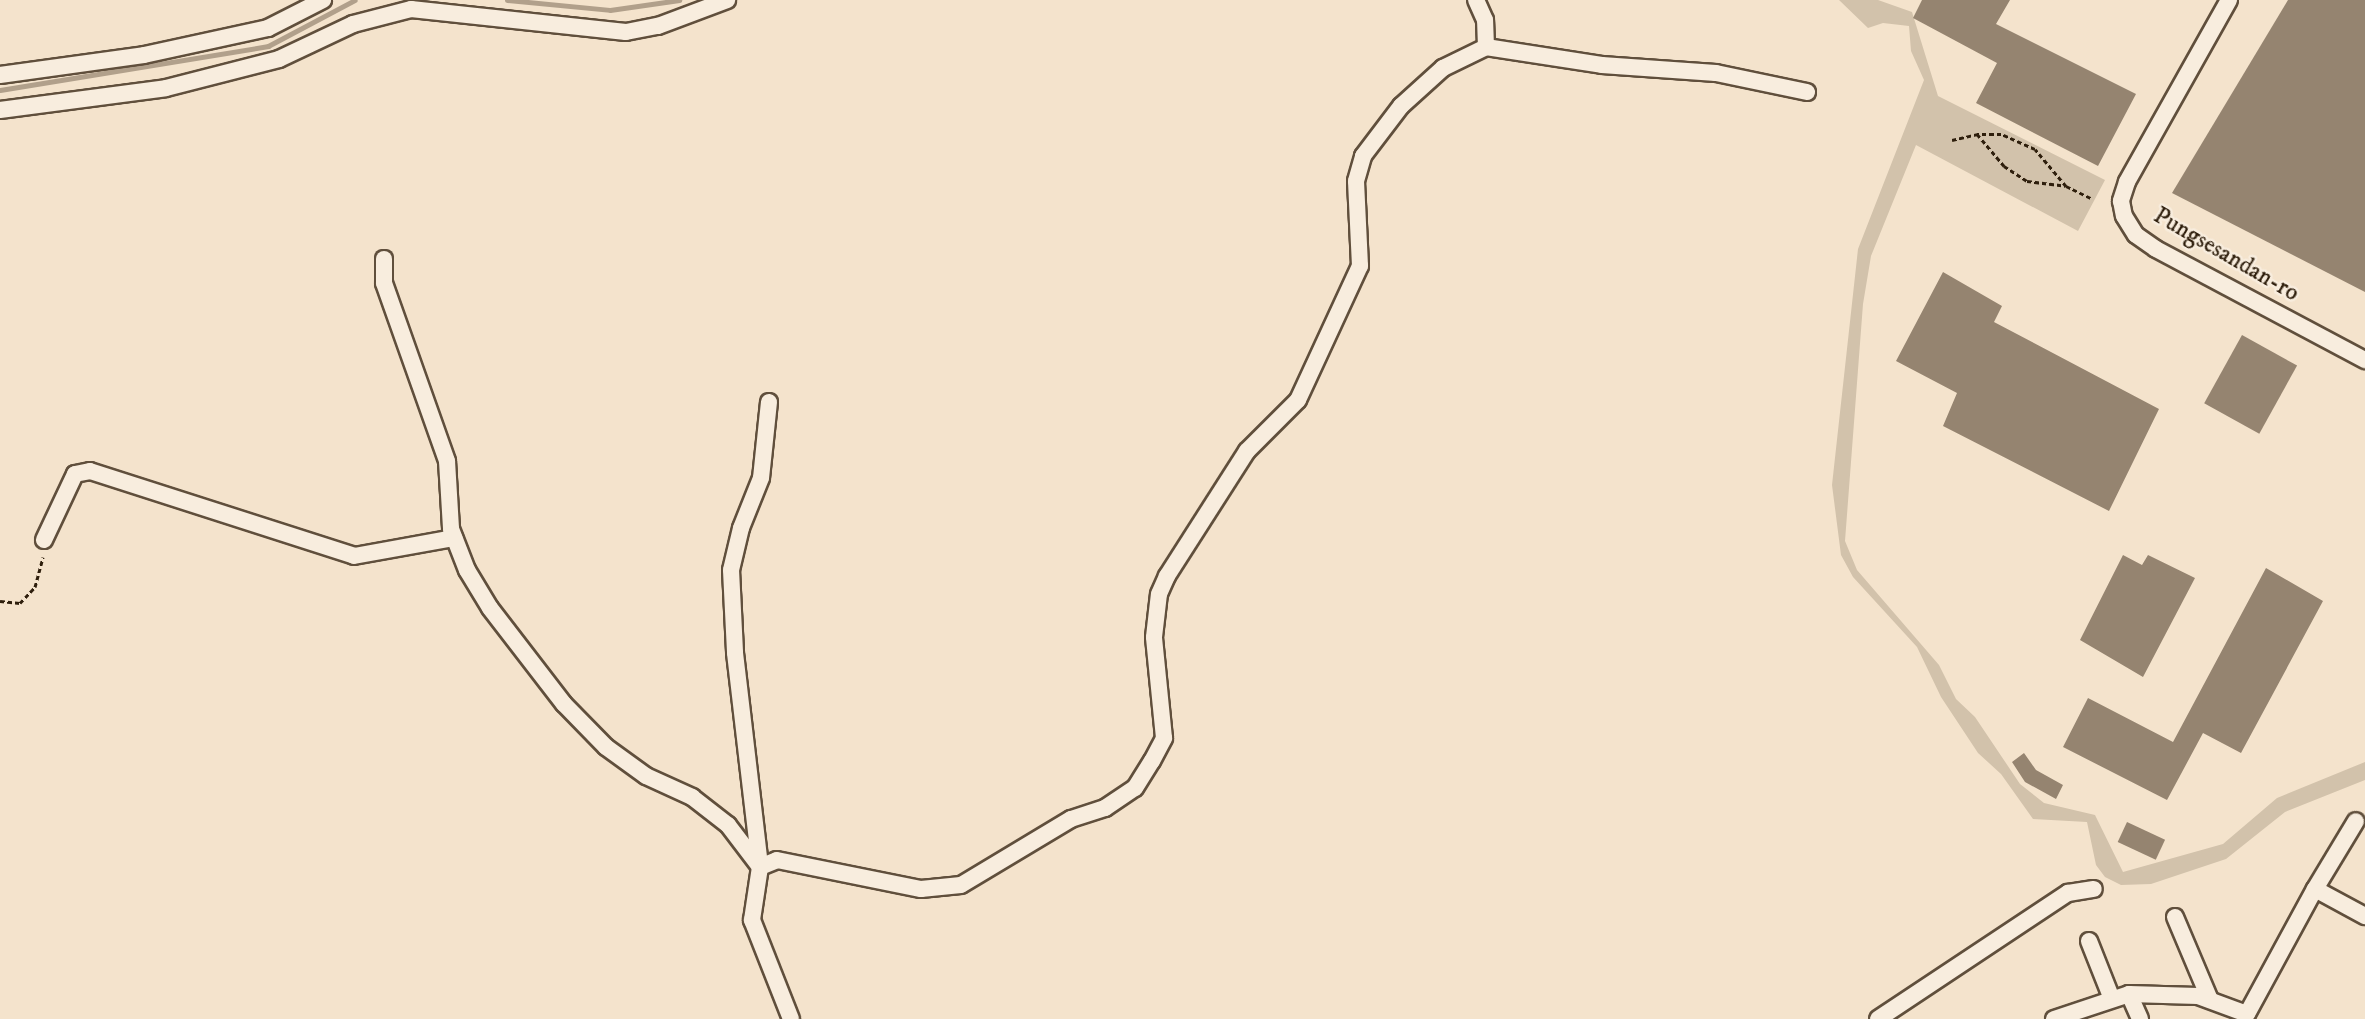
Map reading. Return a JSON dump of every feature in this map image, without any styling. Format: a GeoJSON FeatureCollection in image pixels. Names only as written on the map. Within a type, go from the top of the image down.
{"type":"FeatureCollection","features":[{"type":"Feature","properties":{"kind":"street"},"geometry":{"type":"LineString","coordinates":[[0,75],[144,55],[268,28],[322,0]]}},
{"type":"Feature","properties":{"kind":"street"},"geometry":{"type":"LineString","coordinates":[[0,110],[166,88],[279,59],[353,24],[411,9],[626,32],[658,26],[728,0]]}},
{"type":"Feature","properties":{"kind":"street"},"geometry":{"type":"LineString","coordinates":[[1476,0],[1485,20],[1486,47]]}},
{"type":"Feature","properties":{"kind":"street","name":"Pungsesandan-ro"},"geometry":{"type":"LineString","coordinates":[[2229,0],[2127,182],[2121,201],[2124,216],[2136,234],[2156,249],[2365,360]]}},
{"type":"Feature","properties":{"kind":"street"},"geometry":{"type":"LineString","coordinates":[[760,867],[777,860],[921,889],[961,885],[1071,819],[1105,808],[1135,788],[1164,738],[1154,637],[1160,594],[1246,452],[1298,400],[1360,266],[1356,181],[1363,156],[1401,105],[1443,68],[1486,47],[1602,65],[1716,74],[1807,92]]}},
{"type":"Feature","properties":{"kind":"street"},"geometry":{"type":"LineString","coordinates":[[384,259],[384,283],[447,461],[454,538],[489,608],[564,704],[606,747],[646,776],[692,797],[728,825],[760,867]]}},
{"type":"Feature","properties":{"kind":"street"},"geometry":{"type":"LineString","coordinates":[[769,402],[761,478],[741,528],[731,570],[735,653],[760,867],[752,920],[791,1019]]}},
{"type":"Feature","properties":{"kind":"street"},"geometry":{"type":"LineString","coordinates":[[44,540],[75,474],[90,471],[354,556],[454,538]]}},
{"type":"Feature","properties":{"kind":"street"},"geometry":{"type":"LineString","coordinates":[[2054,1019],[2129,994],[2210,1000],[2247,1014],[2315,889],[2356,821]]}},
{"type":"Feature","properties":{"kind":"street"},"geometry":{"type":"LineString","coordinates":[[1878,1019],[2068,893],[2094,889]]}},
{"type":"Feature","properties":{"kind":"street"},"geometry":{"type":"LineString","coordinates":[[2315,889],[2365,916]]}},
{"type":"Feature","properties":{"kind":"street"},"geometry":{"type":"LineString","coordinates":[[2175,917],[2210,1000]]}},
{"type":"Feature","properties":{"kind":"street"},"geometry":{"type":"LineString","coordinates":[[2089,941],[2112,999]]}},
{"type":"Feature","properties":{"kind":"street"},"geometry":{"type":"LineString","coordinates":[[2129,994],[2140,1019]]}},
{"type":"Feature","properties":{"kind":"path"},"geometry":{"type":"LineString","coordinates":[[1977,134],[2004,166],[2027,181],[2066,186],[2091,198]]}},
{"type":"Feature","properties":{"kind":"path"},"geometry":{"type":"LineString","coordinates":[[1952,140],[1977,134],[2001,134],[2035,149],[2066,186]]}},
{"type":"Feature","properties":{"kind":"path"},"geometry":{"type":"LineString","coordinates":[[0,601],[20,603],[35,587],[44,540]]}},
{"type":"Feature","properties":{"kind":"shaded area"},"geometry":{"type":"Polygon","coordinates":[[[1839,0],[1878,0],[1912,12],[1938,96],[2105,180],[2078,231],[1916,145],[1871,256],[1863,304],[1845,541],[1857,570],[1939,665],[1956,699],[1975,717],[2020,784],[2044,803],[2095,815],[2123,872],[2223,844],[2277,798],[2365,762],[2365,780],[2285,812],[2226,859],[2151,884],[2121,885],[2105,877],[2096,865],[2087,822],[2033,819],[2001,774],[1978,753],[1941,697],[1917,647],[1853,577],[1841,555],[1832,485],[1858,249],[1924,80],[1911,51],[1909,26],[1883,23],[1868,28],[1839,0]]]}},
{"type":"Feature","properties":{"kind":"building"},"geometry":{"type":"Polygon","coordinates":[[[1922,0],[2010,0],[1996,24],[2136,94],[2098,166],[1976,103],[1997,63],[1913,18],[1922,0]]]}},
{"type":"Feature","properties":{"kind":"building"},"geometry":{"type":"Polygon","coordinates":[[[2288,0],[2365,0],[2365,292],[2172,193],[2288,0]]]}},
{"type":"Feature","properties":{"kind":"building"},"geometry":{"type":"Polygon","coordinates":[[[1943,272],[2002,306],[1994,322],[2159,409],[2109,511],[1943,426],[1957,393],[1896,361],[1943,272]]]}},
{"type":"Feature","properties":{"kind":"building"},"geometry":{"type":"Polygon","coordinates":[[[2242,335],[2297,366],[2259,434],[2204,403],[2242,335]]]}},
{"type":"Feature","properties":{"kind":"building"},"geometry":{"type":"Polygon","coordinates":[[[2123,555],[2142,565],[2148,555],[2195,578],[2143,677],[2080,640],[2123,555]]]}},
{"type":"Feature","properties":{"kind":"building"},"geometry":{"type":"Polygon","coordinates":[[[2266,568],[2323,601],[2241,753],[2203,733],[2167,800],[2063,747],[2088,698],[2173,742],[2266,568]]]}},
{"type":"Feature","properties":{"kind":"building"},"geometry":{"type":"Polygon","coordinates":[[[2024,753],[2036,770],[2063,785],[2056,799],[2025,782],[2012,762],[2024,753]]]}},
{"type":"Feature","properties":{"kind":"building"},"geometry":{"type":"Polygon","coordinates":[[[2127,822],[2165,840],[2156,860],[2118,842],[2127,822]]]}},
{"type":"Feature","properties":{"kind":"waterway"},"geometry":{"type":"LineString","coordinates":[[0,90],[268,46],[355,0]]}},
{"type":"Feature","properties":{"kind":"waterway"},"geometry":{"type":"LineString","coordinates":[[507,0],[610,10],[679,0]]}}]}
